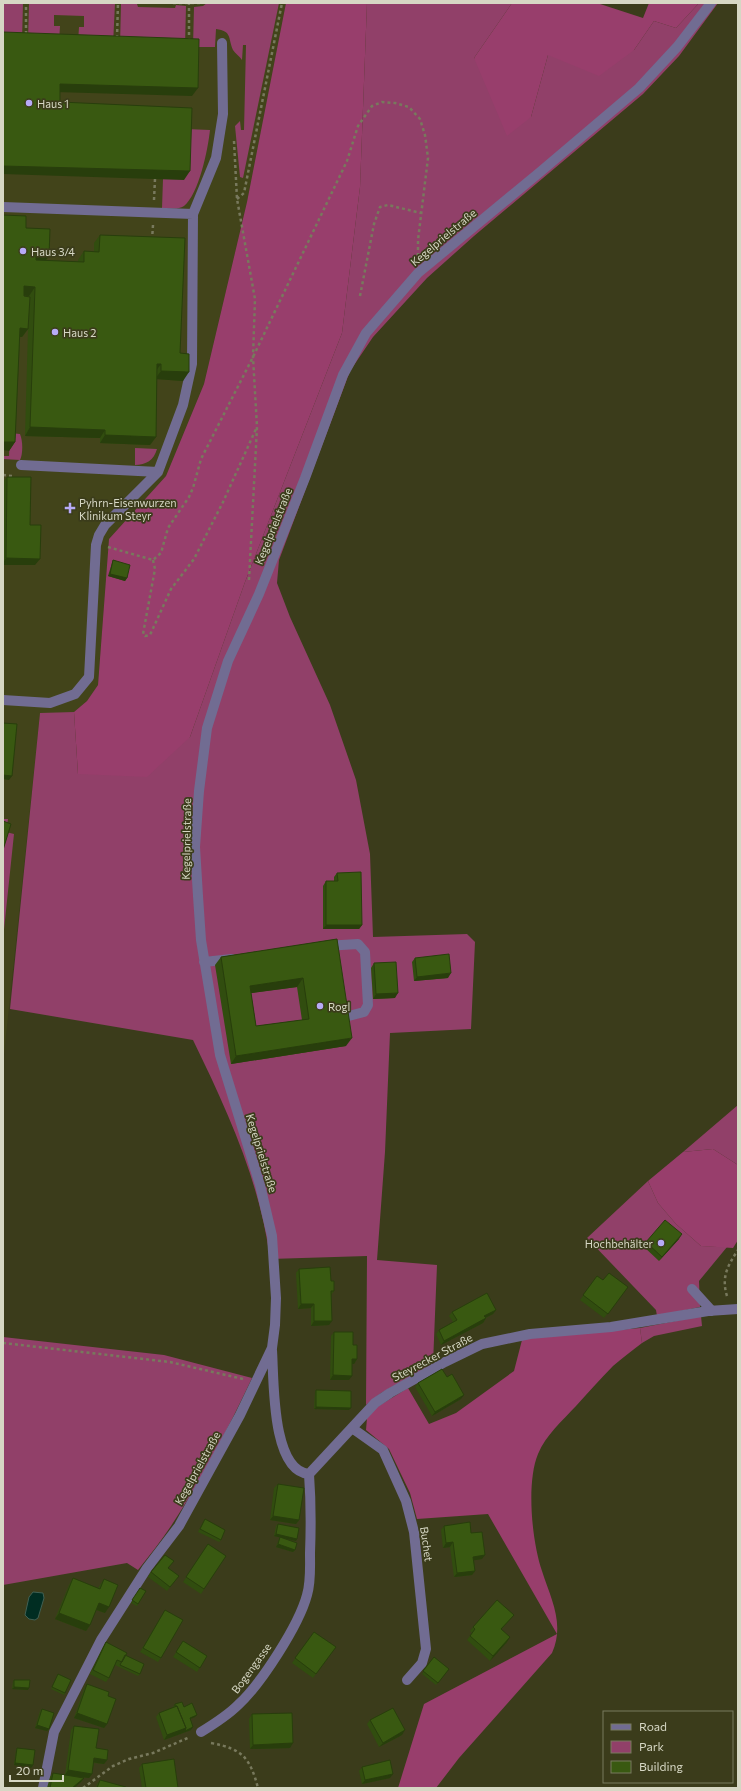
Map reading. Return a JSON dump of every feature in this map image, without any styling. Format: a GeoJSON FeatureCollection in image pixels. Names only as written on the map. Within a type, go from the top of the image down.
{"type":"FeatureCollection","features":[{"type":"Feature","properties":{"kind":"street","name":"Kegelprielstraße"},"geometry":{"type":"LineString","coordinates":[[43,1788],[54,1732],[101,1640],[147,1568],[179,1526],[240,1415],[272,1348],[276,1298],[272,1236],[260,1185],[220,1056],[204,962],[198,896],[196,846],[198,791],[207,728],[228,661],[259,594],[305,478],[343,375],[366,333],[418,273],[639,88],[677,47],[711,3]]}},
{"type":"Feature","properties":{"kind":"street"},"geometry":{"type":"LineString","coordinates":[[3,700],[50,703],[75,694],[89,677],[96,546],[98,535],[105,525],[158,472],[183,405],[192,364],[193,214],[216,158],[222,114],[222,43]]}},
{"type":"Feature","properties":{"kind":"street"},"geometry":{"type":"LineString","coordinates":[[3,207],[193,214]]}},
{"type":"Feature","properties":{"kind":"street"},"geometry":{"type":"LineString","coordinates":[[21,465],[158,472]]}},
{"type":"Feature","properties":{"kind":"street"},"geometry":{"type":"LineString","coordinates":[[311,948],[342,944],[358,944],[365,952],[368,1005],[364,1012],[342,1018]]}},
{"type":"Feature","properties":{"kind":"street"},"geometry":{"type":"LineString","coordinates":[[204,962],[242,957]]}},
{"type":"Feature","properties":{"kind":"street"},"geometry":{"type":"LineString","coordinates":[[692,1289],[712,1311]]}},
{"type":"Feature","properties":{"kind":"street","name":"Steyrecker Straße"},"geometry":{"type":"LineString","coordinates":[[309,1474],[375,1403],[445,1362],[482,1344],[530,1334],[611,1327],[712,1311],[738,1309]]}},
{"type":"Feature","properties":{"kind":"street"},"geometry":{"type":"LineString","coordinates":[[272,1348],[275,1408],[280,1440],[288,1458],[296,1469],[302,1473],[309,1474]]}},
{"type":"Feature","properties":{"kind":"street","name":"Buchet"},"geometry":{"type":"LineString","coordinates":[[352,1428],[384,1450],[406,1501],[414,1532],[426,1649],[422,1663],[407,1680]]}},
{"type":"Feature","properties":{"kind":"street","name":"Bogengasse"},"geometry":{"type":"LineString","coordinates":[[198,1736],[239,1705],[253,1689],[291,1633],[302,1611],[308,1594],[310,1576],[311,1509],[309,1474]]}},
{"type":"Feature","properties":{"kind":"path"},"geometry":{"type":"LineString","coordinates":[[26,3],[26,41]]}},
{"type":"Feature","properties":{"kind":"path"},"geometry":{"type":"LineString","coordinates":[[117,45],[118,3]]}},
{"type":"Feature","properties":{"kind":"path"},"geometry":{"type":"LineString","coordinates":[[173,3],[203,3]]}},
{"type":"Feature","properties":{"kind":"path"},"geometry":{"type":"LineString","coordinates":[[237,199],[244,193],[282,3]]}},
{"type":"Feature","properties":{"kind":"path"},"geometry":{"type":"LineString","coordinates":[[189,4],[189,47]]}},
{"type":"Feature","properties":{"kind":"path"},"geometry":{"type":"LineString","coordinates":[[153,560],[161,553],[168,528],[193,488],[201,459],[253,357],[347,161],[358,126],[372,106],[382,102],[395,103],[409,107],[420,118],[425,135],[428,158],[418,240],[418,273]]}},
{"type":"Feature","properties":{"kind":"path"},"geometry":{"type":"LineString","coordinates":[[234,138],[237,199],[255,299],[253,357],[257,426],[248,589],[259,594]]}},
{"type":"Feature","properties":{"kind":"path"},"geometry":{"type":"LineString","coordinates":[[152,245],[155,179]]}},
{"type":"Feature","properties":{"kind":"path"},"geometry":{"type":"LineString","coordinates":[[360,296],[374,224],[380,207],[388,205],[421,213]]}},
{"type":"Feature","properties":{"kind":"path"},"geometry":{"type":"LineString","coordinates":[[153,560],[155,569],[142,634],[145,636],[150,635],[172,589],[194,559],[224,502],[257,426]]}},
{"type":"Feature","properties":{"kind":"path"},"geometry":{"type":"LineString","coordinates":[[96,546],[107,546],[153,560]]}},
{"type":"Feature","properties":{"kind":"path"},"geometry":{"type":"LineString","coordinates":[[728,1298],[725,1289],[725,1274],[727,1267],[738,1250]]}},
{"type":"Feature","properties":{"kind":"path"},"geometry":{"type":"LineString","coordinates":[[3,1343],[170,1362],[211,1370],[256,1383]]}},
{"type":"Feature","properties":{"kind":"path"},"geometry":{"type":"LineString","coordinates":[[83,1788],[113,1766],[129,1758],[153,1753],[187,1738],[198,1736]]}},
{"type":"Feature","properties":{"kind":"path"},"geometry":{"type":"LineString","coordinates":[[187,1738],[198,1736]]}},
{"type":"Feature","properties":{"kind":"path"},"geometry":{"type":"LineString","coordinates":[[210,1742],[238,1752],[247,1758],[253,1770],[258,1788]]}},
{"type":"Feature","properties":{"kind":"shaded area","name":"Pyhrn-Eisenwurzen Klinikum Steyr"},"geometry":{"type":"Polygon","coordinates":[[[3,3],[286,3],[247,202],[204,384],[166,476],[109,539],[98,685],[87,701],[74,712],[40,714],[3,1064],[3,3]]]}},
{"type":"Feature","properties":{"kind":"shaded area"},"geometry":{"type":"Polygon","coordinates":[[[286,3],[367,3],[360,187],[342,333],[245,582],[190,737],[147,777],[78,774],[74,712],[87,701],[98,685],[109,539],[166,476],[204,384],[247,202],[286,3]]]}},
{"type":"Feature","properties":{"kind":"shaded area"},"geometry":{"type":"Polygon","coordinates":[[[512,3],[597,3],[643,18],[649,3],[699,3],[676,28],[654,21],[634,50],[599,76],[548,55],[531,117],[507,136],[474,58],[512,3]]]}},
{"type":"Feature","properties":{"kind":"shaded area"},"geometry":{"type":"Polygon","coordinates":[[[713,1149],[738,1165],[738,1240],[733,1248],[701,1246],[676,1224],[658,1203],[648,1181],[683,1152],[713,1149]]]}},
{"type":"Feature","properties":{"kind":"shaded area"},"geometry":{"type":"Polygon","coordinates":[[[640,1328],[642,1343],[613,1366],[555,1428],[541,1447],[534,1466],[531,1496],[535,1545],[538,1559],[553,1602],[557,1622],[557,1634],[488,1514],[417,1519],[410,1493],[389,1449],[366,1430],[367,1418],[377,1407],[408,1388],[429,1424],[456,1413],[514,1371],[522,1340],[640,1328]]]}},
{"type":"Feature","properties":{"kind":"shaded area"},"geometry":{"type":"Polygon","coordinates":[[[557,1634],[552,1653],[459,1758],[436,1788],[398,1788],[424,1704],[557,1634]]]}},
{"type":"Feature","properties":{"kind":"green space"},"geometry":{"type":"Polygon","coordinates":[[[3,3],[23,3],[22,41],[3,41],[3,3]]]}},
{"type":"Feature","properties":{"kind":"green space"},"geometry":{"type":"Polygon","coordinates":[[[29,3],[115,3],[113,45],[78,43],[79,27],[84,27],[84,16],[54,15],[54,26],[60,26],[59,42],[28,41],[29,3]]]}},
{"type":"Feature","properties":{"kind":"green space"},"geometry":{"type":"Polygon","coordinates":[[[207,3],[279,3],[243,178],[240,177],[235,126],[240,121],[241,130],[244,130],[246,45],[243,45],[242,60],[233,50],[227,33],[216,29],[215,47],[193,47],[194,7],[203,6],[207,3]]]}},
{"type":"Feature","properties":{"kind":"green space"},"geometry":{"type":"Polygon","coordinates":[[[367,3],[512,3],[474,58],[531,117],[548,55],[634,50],[654,21],[676,28],[699,3],[718,3],[679,56],[643,94],[474,236],[427,278],[373,337],[350,371],[279,560],[277,583],[290,617],[330,705],[356,780],[370,854],[373,937],[467,934],[475,942],[471,1029],[390,1033],[385,1152],[377,1260],[437,1265],[433,1364],[381,1393],[366,1405],[367,1256],[270,1259],[259,1202],[250,1174],[230,1119],[193,1040],[10,1009],[40,713],[74,712],[78,774],[190,737],[245,582],[342,333],[360,187],[367,3]]]}},
{"type":"Feature","properties":{"kind":"green space"},"geometry":{"type":"Polygon","coordinates":[[[121,4],[137,4],[138,7],[175,8],[176,5],[186,6],[185,47],[120,45],[121,4]]]}},
{"type":"Feature","properties":{"kind":"green space"},"geometry":{"type":"Polygon","coordinates":[[[186,129],[210,130],[202,171],[194,192],[184,206],[176,208],[162,208],[163,179],[184,179],[186,129]]]}},
{"type":"Feature","properties":{"kind":"green space"},"geometry":{"type":"Polygon","coordinates":[[[10,433],[20,434],[22,440],[22,454],[20,460],[3,459],[3,456],[9,456],[10,433]]]}},
{"type":"Feature","properties":{"kind":"green space"},"geometry":{"type":"Polygon","coordinates":[[[135,448],[157,449],[152,459],[146,463],[135,465],[135,448]]]}},
{"type":"Feature","properties":{"kind":"green space"},"geometry":{"type":"Polygon","coordinates":[[[3,819],[8,819],[6,832],[14,834],[3,939],[3,819]]]}},
{"type":"Feature","properties":{"kind":"green space"},"geometry":{"type":"Polygon","coordinates":[[[738,1105],[738,1165],[713,1149],[683,1152],[738,1105]]]}},
{"type":"Feature","properties":{"kind":"green space"},"geometry":{"type":"Polygon","coordinates":[[[648,1181],[658,1203],[676,1224],[701,1246],[727,1247],[699,1281],[700,1307],[657,1316],[656,1310],[587,1238],[648,1181]]]}},
{"type":"Feature","properties":{"kind":"green space"},"geometry":{"type":"Polygon","coordinates":[[[701,1316],[702,1326],[654,1336],[642,1343],[640,1328],[701,1316]]]}},
{"type":"Feature","properties":{"kind":"green space"},"geometry":{"type":"Polygon","coordinates":[[[3,1337],[164,1355],[252,1378],[204,1472],[167,1532],[138,1570],[127,1563],[3,1585],[3,1337]]]}},
{"type":"Feature","properties":{"kind":"water"},"geometry":{"type":"Polygon","coordinates":[[[33,1592],[43,1593],[44,1598],[38,1618],[35,1620],[29,1619],[25,1615],[29,1597],[33,1592]]]}},
{"type":"Feature","properties":{"kind":"building","name":"Haus 1"},"geometry":{"type":"Polygon","coordinates":[[[3,32],[199,39],[198,88],[60,84],[60,102],[192,108],[190,171],[3,166],[3,32]]]}},
{"type":"Feature","properties":{"kind":"building"},"geometry":{"type":"Polygon","coordinates":[[[3,215],[26,216],[26,228],[50,229],[49,256],[36,256],[36,260],[84,262],[84,251],[99,252],[100,235],[185,238],[180,353],[189,354],[189,372],[161,371],[161,364],[157,364],[156,437],[105,435],[105,430],[30,427],[35,287],[24,286],[24,296],[30,297],[28,329],[20,328],[15,442],[3,442],[3,215]]]}},
{"type":"Feature","properties":{"kind":"building"},"geometry":{"type":"Polygon","coordinates":[[[7,477],[31,477],[30,525],[41,525],[40,559],[6,558],[7,477]]]}},
{"type":"Feature","properties":{"kind":"building"},"geometry":{"type":"Polygon","coordinates":[[[113,560],[130,565],[127,578],[110,574],[113,560]]]}},
{"type":"Feature","properties":{"kind":"building"},"geometry":{"type":"Polygon","coordinates":[[[3,723],[17,724],[12,776],[3,775],[3,723]]]}},
{"type":"Feature","properties":{"kind":"building"},"geometry":{"type":"Polygon","coordinates":[[[3,821],[11,824],[3,850],[3,821]]]}},
{"type":"Feature","properties":{"kind":"building"},"geometry":{"type":"Polygon","coordinates":[[[361,872],[362,925],[326,925],[326,881],[338,881],[337,873],[361,872]]]}},
{"type":"Feature","properties":{"kind":"building","name":"Rogl"},"geometry":{"type":"Polygon","coordinates":[[[337,939],[352,1038],[236,1056],[221,957],[337,939]],[[303,978],[250,986],[256,1026],[309,1019],[303,978]]]}},
{"type":"Feature","properties":{"kind":"building"},"geometry":{"type":"Polygon","coordinates":[[[449,954],[451,973],[417,977],[415,958],[449,954]]]}},
{"type":"Feature","properties":{"kind":"building"},"geometry":{"type":"Polygon","coordinates":[[[396,962],[398,993],[376,994],[374,963],[396,962]]]}},
{"type":"Feature","properties":{"kind":"building","name":"Hochbehälter"},"geometry":{"type":"Polygon","coordinates":[[[665,1220],[682,1234],[662,1257],[646,1242],[665,1220]]]}},
{"type":"Feature","properties":{"kind":"building"},"geometry":{"type":"Polygon","coordinates":[[[330,1267],[331,1281],[334,1281],[334,1291],[331,1291],[332,1321],[314,1321],[314,1304],[301,1304],[299,1269],[330,1267]]]}},
{"type":"Feature","properties":{"kind":"building"},"geometry":{"type":"Polygon","coordinates":[[[609,1273],[628,1287],[608,1314],[583,1295],[597,1276],[603,1280],[609,1273]]]}},
{"type":"Feature","properties":{"kind":"building"},"geometry":{"type":"Polygon","coordinates":[[[487,1293],[496,1310],[484,1316],[486,1318],[444,1341],[439,1330],[457,1320],[452,1312],[487,1293]]]}},
{"type":"Feature","properties":{"kind":"building"},"geometry":{"type":"Polygon","coordinates":[[[334,1332],[353,1332],[353,1345],[357,1345],[357,1359],[352,1359],[352,1376],[333,1375],[334,1332]]]}},
{"type":"Feature","properties":{"kind":"building"},"geometry":{"type":"Polygon","coordinates":[[[442,1369],[447,1377],[452,1374],[464,1395],[435,1412],[418,1383],[442,1369]]]}},
{"type":"Feature","properties":{"kind":"building"},"geometry":{"type":"Polygon","coordinates":[[[316,1390],[351,1391],[351,1408],[316,1407],[316,1390]]]}},
{"type":"Feature","properties":{"kind":"building"},"geometry":{"type":"Polygon","coordinates":[[[278,1484],[304,1488],[299,1520],[273,1516],[278,1484]]]}},
{"type":"Feature","properties":{"kind":"building"},"geometry":{"type":"Polygon","coordinates":[[[205,1519],[225,1530],[221,1540],[200,1529],[205,1519]]]}},
{"type":"Feature","properties":{"kind":"building"},"geometry":{"type":"Polygon","coordinates":[[[470,1522],[471,1533],[482,1532],[485,1555],[473,1557],[475,1571],[457,1573],[453,1542],[446,1543],[444,1526],[470,1522]]]}},
{"type":"Feature","properties":{"kind":"building"},"geometry":{"type":"Polygon","coordinates":[[[278,1524],[299,1528],[297,1539],[276,1534],[278,1524]]]}},
{"type":"Feature","properties":{"kind":"building"},"geometry":{"type":"Polygon","coordinates":[[[280,1537],[297,1543],[295,1550],[278,1544],[280,1537]]]}},
{"type":"Feature","properties":{"kind":"building"},"geometry":{"type":"Polygon","coordinates":[[[208,1544],[226,1556],[204,1589],[186,1577],[208,1544]]]}},
{"type":"Feature","properties":{"kind":"building"},"geometry":{"type":"Polygon","coordinates":[[[165,1555],[174,1561],[168,1568],[179,1576],[170,1587],[151,1572],[165,1555]]]}},
{"type":"Feature","properties":{"kind":"building"},"geometry":{"type":"Polygon","coordinates":[[[73,1578],[100,1589],[104,1579],[118,1585],[109,1607],[99,1603],[90,1625],[59,1613],[73,1578]]]}},
{"type":"Feature","properties":{"kind":"building"},"geometry":{"type":"Polygon","coordinates":[[[140,1588],[146,1591],[138,1604],[132,1600],[140,1588]]]}},
{"type":"Feature","properties":{"kind":"building"},"geometry":{"type":"Polygon","coordinates":[[[497,1600],[514,1615],[501,1629],[510,1637],[493,1656],[470,1636],[475,1629],[473,1627],[497,1600]]]}},
{"type":"Feature","properties":{"kind":"building"},"geometry":{"type":"Polygon","coordinates":[[[165,1610],[183,1620],[161,1658],[143,1648],[165,1610]]]}},
{"type":"Feature","properties":{"kind":"building"},"geometry":{"type":"Polygon","coordinates":[[[314,1632],[336,1647],[316,1674],[295,1658],[314,1632]]]}},
{"type":"Feature","properties":{"kind":"building"},"geometry":{"type":"Polygon","coordinates":[[[183,1641],[207,1656],[200,1668],[176,1652],[183,1641]]]}},
{"type":"Feature","properties":{"kind":"building"},"geometry":{"type":"Polygon","coordinates":[[[106,1642],[127,1653],[122,1662],[117,1660],[109,1678],[93,1670],[106,1642]]]}},
{"type":"Feature","properties":{"kind":"building"},"geometry":{"type":"Polygon","coordinates":[[[125,1655],[144,1664],[140,1674],[120,1665],[125,1655]]]}},
{"type":"Feature","properties":{"kind":"building"},"geometry":{"type":"Polygon","coordinates":[[[434,1657],[449,1669],[438,1683],[423,1671],[434,1657]]]}},
{"type":"Feature","properties":{"kind":"building"},"geometry":{"type":"Polygon","coordinates":[[[58,1674],[71,1680],[65,1693],[52,1687],[58,1674]]]}},
{"type":"Feature","properties":{"kind":"building"},"geometry":{"type":"Polygon","coordinates":[[[14,1680],[30,1680],[29,1688],[14,1687],[14,1680]]]}},
{"type":"Feature","properties":{"kind":"building"},"geometry":{"type":"Polygon","coordinates":[[[87,1684],[109,1692],[108,1696],[116,1699],[107,1724],[77,1713],[87,1684]]]}},
{"type":"Feature","properties":{"kind":"building"},"geometry":{"type":"Polygon","coordinates":[[[182,1702],[184,1707],[192,1703],[197,1715],[190,1718],[193,1727],[185,1731],[186,1728],[177,1706],[175,1706],[175,1704],[182,1702]]]}},
{"type":"Feature","properties":{"kind":"building"},"geometry":{"type":"Polygon","coordinates":[[[177,1706],[186,1728],[167,1735],[159,1713],[177,1706]]]}},
{"type":"Feature","properties":{"kind":"building"},"geometry":{"type":"Polygon","coordinates":[[[393,1708],[405,1730],[383,1743],[370,1720],[393,1708]]]}},
{"type":"Feature","properties":{"kind":"building"},"geometry":{"type":"Polygon","coordinates":[[[42,1709],[54,1713],[49,1729],[37,1725],[42,1709]]]}},
{"type":"Feature","properties":{"kind":"building"},"geometry":{"type":"Polygon","coordinates":[[[292,1713],[293,1743],[253,1745],[252,1714],[292,1713]]]}},
{"type":"Feature","properties":{"kind":"building"},"geometry":{"type":"Polygon","coordinates":[[[74,1726],[99,1729],[96,1748],[108,1750],[107,1760],[94,1758],[92,1774],[68,1770],[74,1726]]]}},
{"type":"Feature","properties":{"kind":"building"},"geometry":{"type":"Polygon","coordinates":[[[17,1748],[35,1750],[33,1765],[15,1763],[17,1748]]]}},
{"type":"Feature","properties":{"kind":"building"},"geometry":{"type":"Polygon","coordinates":[[[174,1759],[178,1788],[146,1788],[142,1764],[174,1759]]]}},
{"type":"Feature","properties":{"kind":"building"},"geometry":{"type":"Polygon","coordinates":[[[390,1760],[393,1774],[365,1780],[362,1767],[390,1760]]]}},
{"type":"Feature","properties":{"kind":"building"},"geometry":{"type":"Polygon","coordinates":[[[53,1773],[84,1778],[72,1788],[50,1788],[53,1773]]]}},
{"type":"Feature","properties":{"kind":"building"},"geometry":{"type":"Polygon","coordinates":[[[100,1780],[126,1787],[126,1788],[97,1788],[100,1780]]]}},
{"type":"Feature","properties":{"kind":"place","name":"Haus 1"},"geometry":{"type":"Point","coordinates":[29,103]}},
{"type":"Feature","properties":{"kind":"place","name":"Haus 3/4"},"geometry":{"type":"Point","coordinates":[23,251]}},
{"type":"Feature","properties":{"kind":"place","name":"Haus 2"},"geometry":{"type":"Point","coordinates":[55,332]}},
{"type":"Feature","properties":{"kind":"place","name":"Pyhrn-Eisenwurzen Klinikum Steyr"},"geometry":{"type":"Point","coordinates":[70,508]}},
{"type":"Feature","properties":{"kind":"place","name":"Rogl"},"geometry":{"type":"Point","coordinates":[320,1006]}},
{"type":"Feature","properties":{"kind":"place","name":"Hochbehälter"},"geometry":{"type":"Point","coordinates":[661,1243]}}]}
